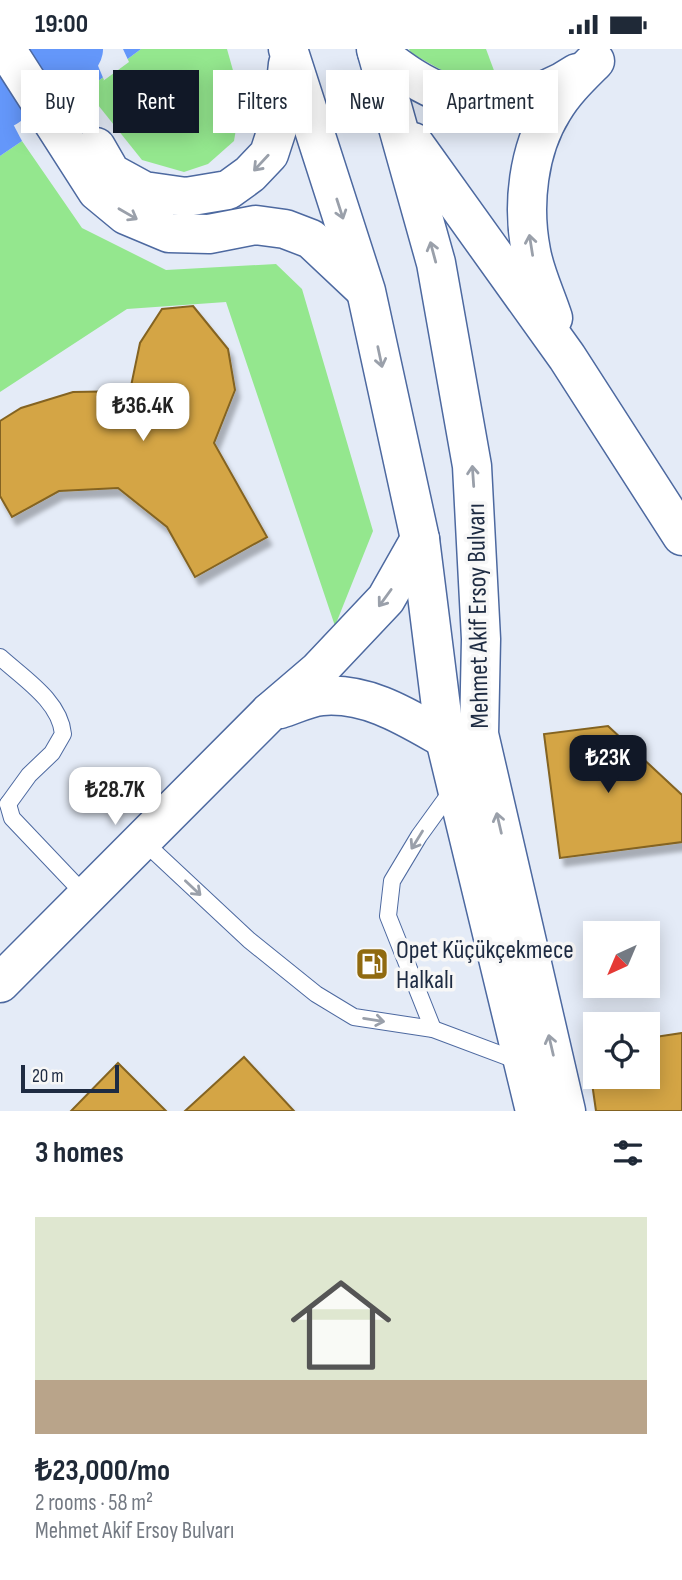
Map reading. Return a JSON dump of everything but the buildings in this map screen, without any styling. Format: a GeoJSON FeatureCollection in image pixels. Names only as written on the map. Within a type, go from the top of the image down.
{"type":"FeatureCollection","features":[{"type":"Feature","properties":{"kind":"main road"},"geometry":{"type":"LineString","coordinates":[[6,49],[97,169],[144,191],[186,197],[228,190],[250,174],[270,154],[283,111],[289,50]]}},
{"type":"Feature","properties":{"kind":"main road"},"geometry":{"type":"LineString","coordinates":[[38,49],[97,169],[97,191],[126,215],[169,233],[209,234],[256,225],[285,229],[311,239],[366,291]]}},
{"type":"Feature","properties":{"kind":"main road"},"geometry":{"type":"LineString","coordinates":[[289,50],[366,291],[420,539],[445,739],[535,1111]]}},
{"type":"Feature","properties":{"kind":"main road"},"geometry":{"type":"LineString","coordinates":[[376,50],[411,77],[445,94],[469,100],[522,98],[555,85],[597,53]]}},
{"type":"Feature","properties":{"kind":"main road","name":"Mehmet Akif Ersoy Bulvarı"},"geometry":{"type":"LineString","coordinates":[[376,50],[382,70]]}},
{"type":"Feature","properties":{"kind":"main road"},"geometry":{"type":"LineString","coordinates":[[567,357],[531,252],[528,195],[530,173],[539,138],[552,111],[597,53]]}},
{"type":"Feature","properties":{"kind":"main road","name":"Mehmet Akif Ersoy Bulvarı"},"geometry":{"type":"LineString","coordinates":[[401,133],[436,263],[472,466],[481,639],[478,734],[566,1111]]}},
{"type":"Feature","properties":{"kind":"main road","name":"Mehmet Akif Ersoy Bulvarı"},"geometry":{"type":"LineString","coordinates":[[406,133],[567,357],[682,535]]}},
{"type":"Feature","properties":{"kind":"main road"},"geometry":{"type":"LineString","coordinates":[[0,983],[270,712],[318,671],[386,599],[420,539]]}},
{"type":"Feature","properties":{"kind":"main road"},"geometry":{"type":"LineString","coordinates":[[270,712],[321,696],[361,699],[394,710],[445,739]]}},
{"type":"Feature","properties":{"kind":"lane"},"geometry":{"type":"LineString","coordinates":[[0,657],[52,704],[59,715],[63,734],[51,753],[4,803],[12,818],[87,897]]}},
{"type":"Feature","properties":{"kind":"lane"},"geometry":{"type":"LineString","coordinates":[[433,1029],[388,916],[392,881],[419,836],[456,784]]}},
{"type":"Feature","properties":{"kind":"lane"},"geometry":{"type":"LineString","coordinates":[[143,841],[249,940],[316,994],[354,1017],[433,1029],[525,1063]]}},
{"type":"Feature","properties":{"kind":"green space"},"geometry":{"type":"Polygon","coordinates":[[[141,49],[227,49],[233,70],[213,70],[213,133],[235,133],[234,141],[208,164],[184,172],[142,160],[120,133],[199,133],[199,70],[113,70],[113,124],[99,106],[99,80],[141,49]]]}},
{"type":"Feature","properties":{"kind":"green space"},"geometry":{"type":"Polygon","coordinates":[[[409,49],[486,49],[494,70],[441,70],[411,53],[409,49]]]}},
{"type":"Feature","properties":{"kind":"green space"},"geometry":{"type":"Polygon","coordinates":[[[22,141],[82,228],[166,270],[276,264],[302,289],[373,531],[335,626],[226,302],[127,309],[0,392],[0,156],[22,141]]]}},
{"type":"Feature","properties":{"kind":"water"},"geometry":{"type":"Polygon","coordinates":[[[62,49],[141,49],[99,80],[99,70],[74,70],[62,49]]]}},
{"type":"Feature","properties":{"kind":"water"},"geometry":{"type":"Polygon","coordinates":[[[0,99],[22,141],[0,156],[0,99]]]}},
{"type":"Feature","properties":{"kind":"pier"},"geometry":{"type":"Polygon","coordinates":[[[91,49],[123,49],[129,62],[118,70],[113,70],[113,74],[104,80],[91,49]]]}},
{"type":"Feature","properties":{"kind":"waterway"},"geometry":{"type":"LineString","coordinates":[[0,99],[73,49]]}},
{"type":"Feature","properties":{"kind":"place","name":"Opet Küçükçekmece Halkalı"},"geometry":{"type":"Point","coordinates":[372,964]}}]}
